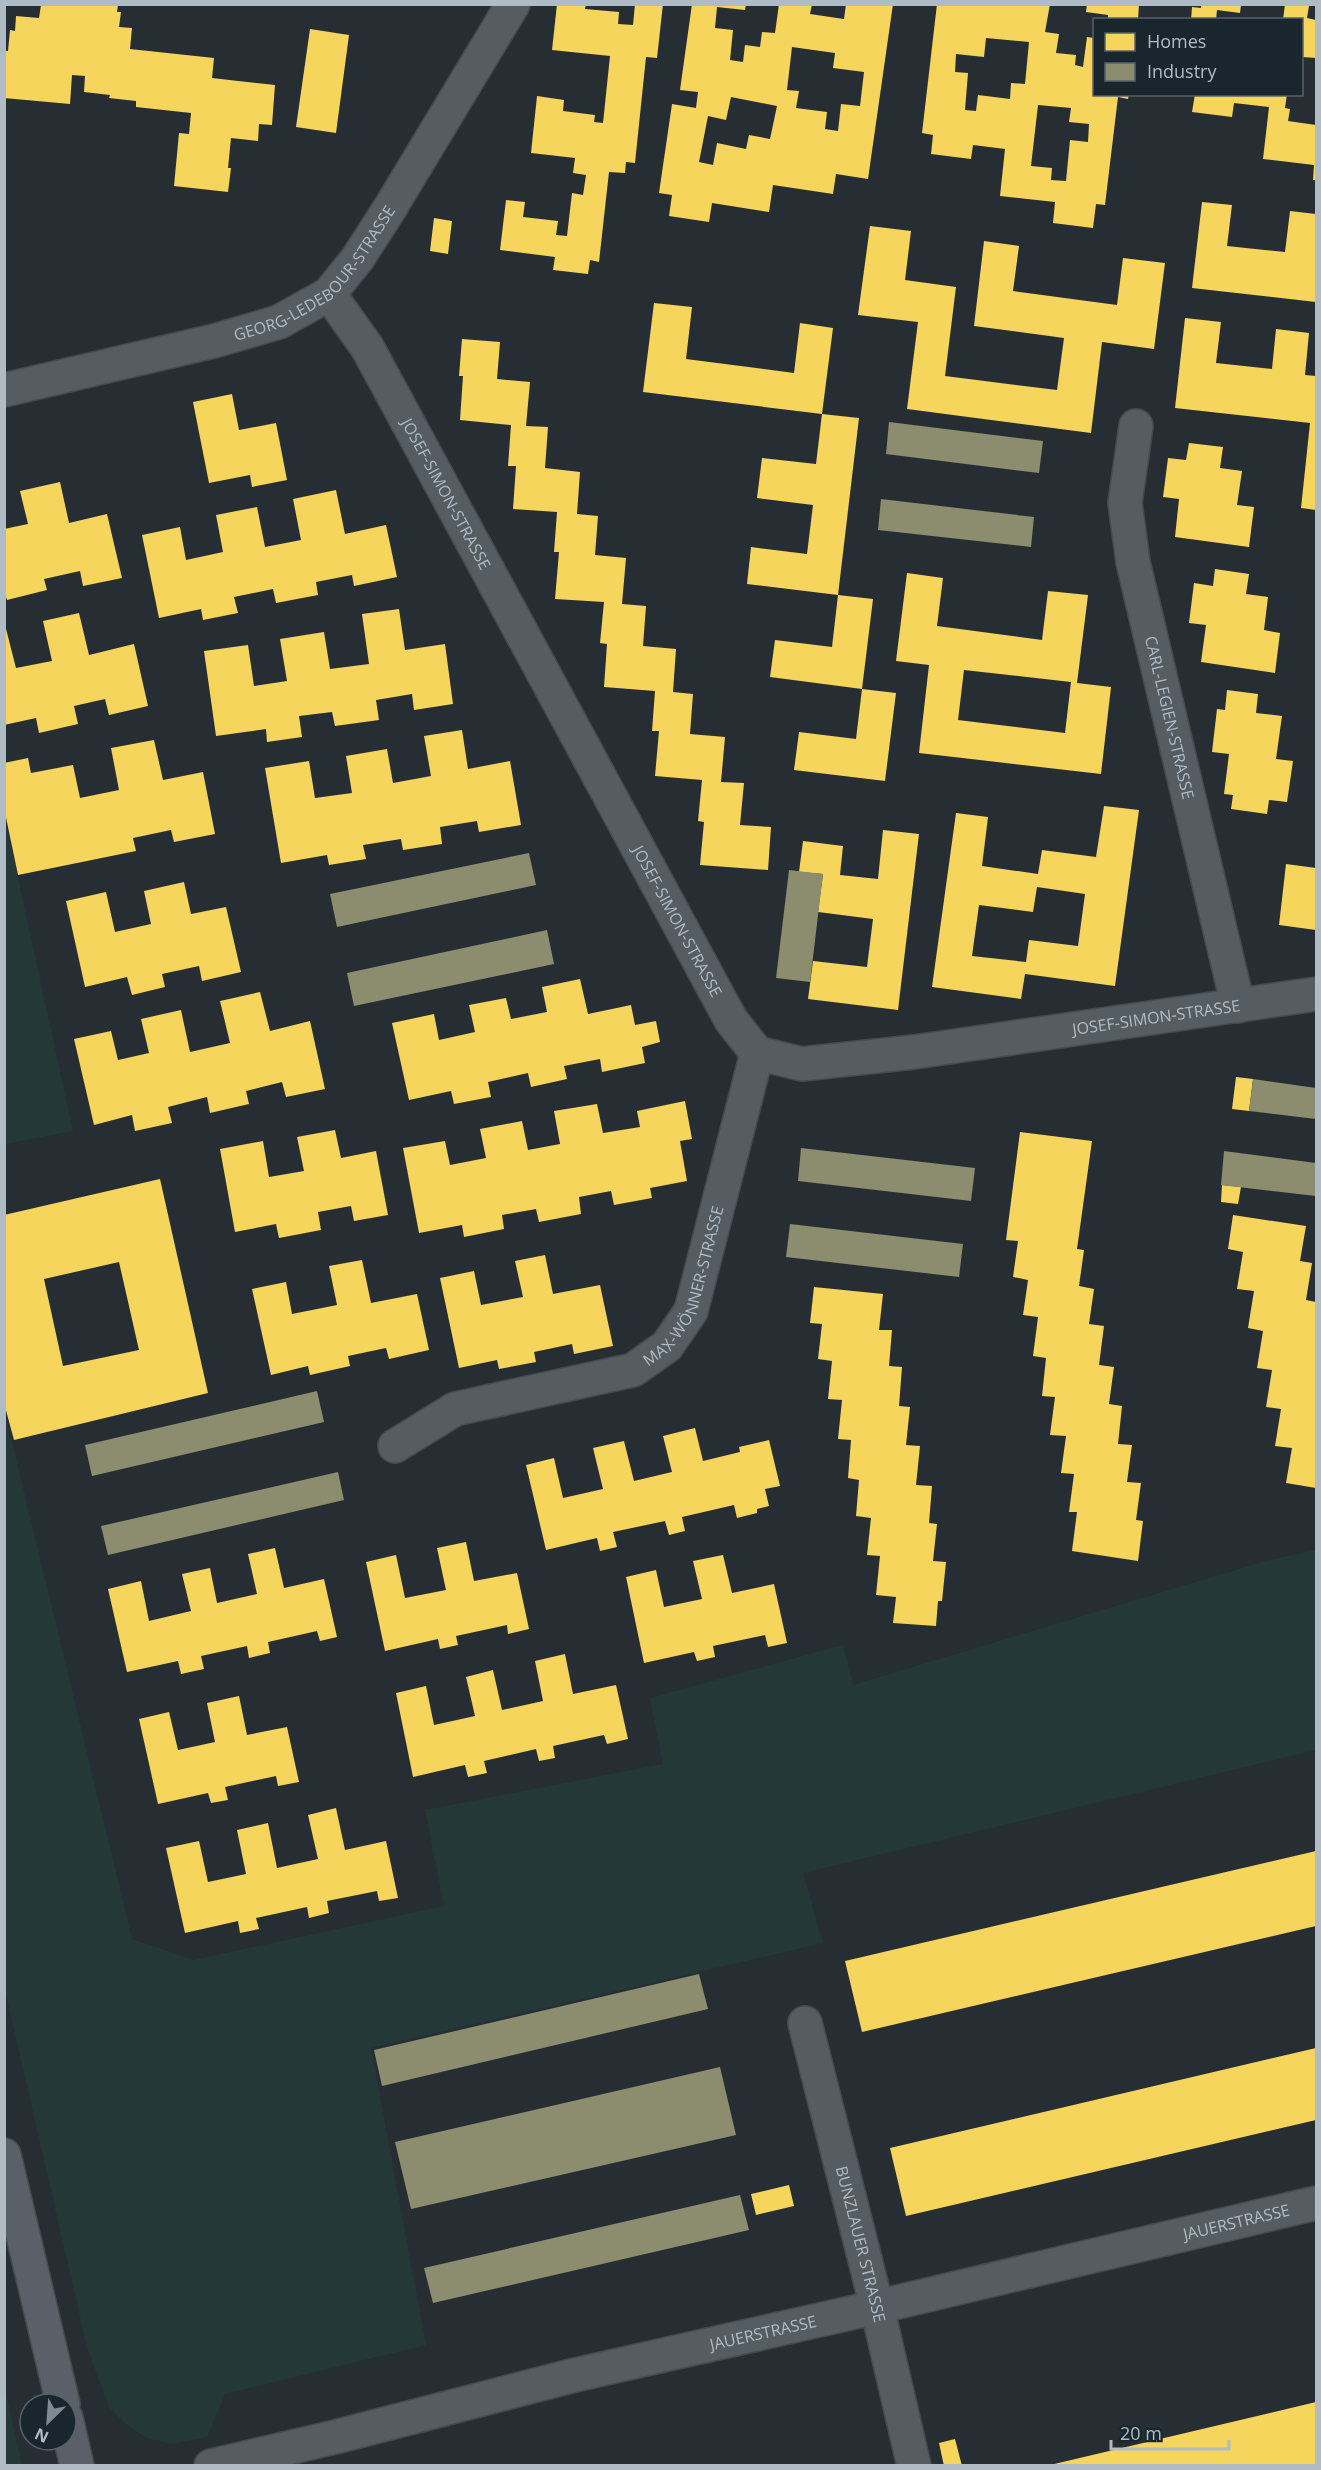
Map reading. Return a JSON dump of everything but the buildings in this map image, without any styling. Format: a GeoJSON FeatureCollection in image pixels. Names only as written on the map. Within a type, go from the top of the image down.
{"type":"FeatureCollection","features":[{"type":"Feature","properties":{"kind":"main road"},"geometry":{"type":"LineString","coordinates":[[4,2155],[60,2392]]}},
{"type":"Feature","properties":{"kind":"street","name":"GEORG-LEDEBOUR-STRASSE"},"geometry":{"type":"LineString","coordinates":[[4,390],[214,341],[279,322],[329,294],[358,258],[390,208],[513,4]]}},
{"type":"Feature","properties":{"kind":"street","name":"JOSEF-SIMON-STRASSE"},"geometry":{"type":"LineString","coordinates":[[329,294],[367,347],[731,1020],[757,1053],[802,1064],[914,1052],[1317,994]]}},
{"type":"Feature","properties":{"kind":"street","name":"CARL-LEGIEN-STRASSE"},"geometry":{"type":"LineString","coordinates":[[1136,426],[1125,503],[1133,562],[1238,1006]]}},
{"type":"Feature","properties":{"kind":"street","name":"MAX-WÖNNER-STRASSE"},"geometry":{"type":"LineString","coordinates":[[395,1446],[455,1409],[633,1370],[668,1346],[691,1311],[757,1053]]}},
{"type":"Feature","properties":{"kind":"street","name":"BUNZLAUER STRASSE"},"geometry":{"type":"LineString","coordinates":[[805,2023],[877,2307],[914,2466]]}},
{"type":"Feature","properties":{"kind":"street","name":"JAUERSTRASSE"},"geometry":{"type":"LineString","coordinates":[[211,2466],[335,2437],[574,2375],[877,2307],[1317,2203]]}},
{"type":"Feature","properties":{"kind":"green space"},"geometry":{"type":"Polygon","coordinates":[[[4,814],[73,1131],[5,1144],[4,1144],[4,814]]]}},
{"type":"Feature","properties":{"kind":"green space"},"geometry":{"type":"Polygon","coordinates":[[[5,1413],[132,1939],[193,1960],[444,1906],[425,1810],[663,1764],[650,1698],[843,1645],[853,1685],[1266,1561],[1316,1550],[1316,1750],[803,1873],[823,1943],[371,2048],[426,2345],[225,2394],[207,2437],[172,2444],[147,2438],[127,2425],[109,2407],[87,2347],[5,1990],[5,1413]]]}},
{"type":"Feature","properties":{"kind":"green space"},"geometry":{"type":"Polygon","coordinates":[[[5,2389],[22,2465],[5,2465],[5,2389]]]}}]}
